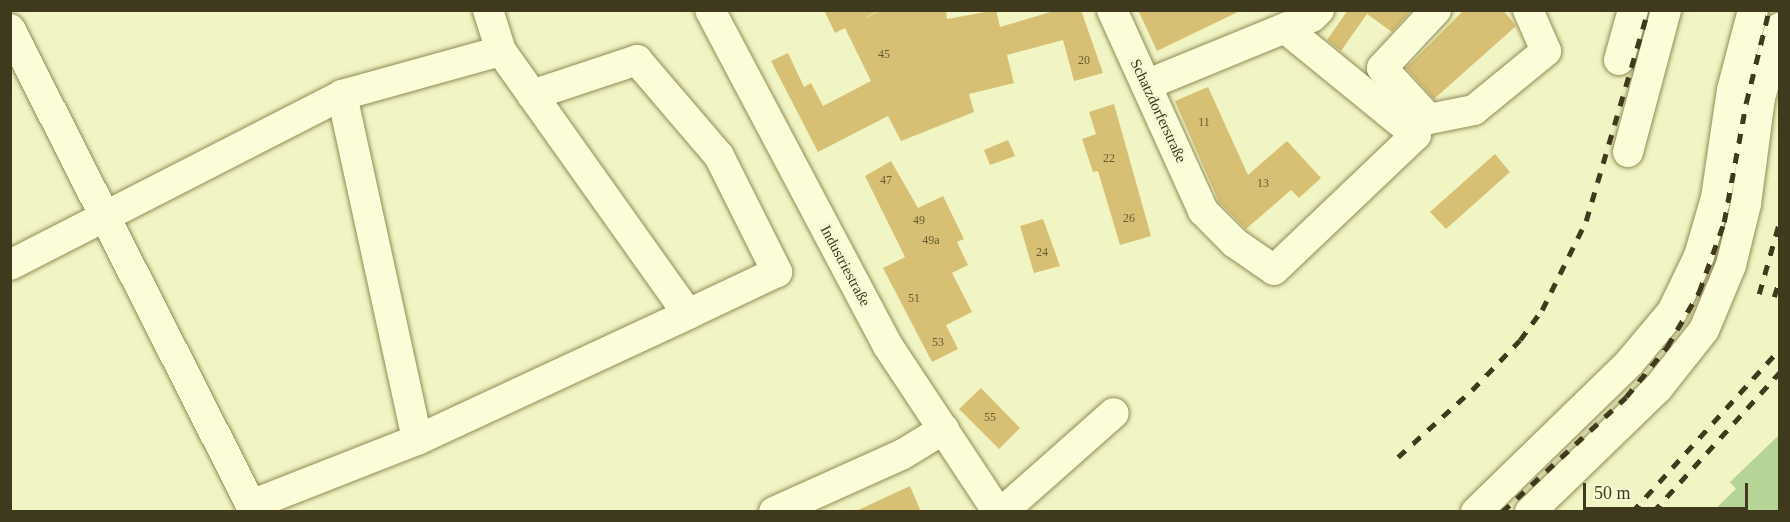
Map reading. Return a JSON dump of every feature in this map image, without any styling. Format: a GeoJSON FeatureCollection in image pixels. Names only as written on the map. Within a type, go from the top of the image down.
{"type":"FeatureCollection","features":[{"type":"Feature","properties":{"kind":"street"},"geometry":{"type":"LineString","coordinates":[[489,10],[501,51],[688,314]]}},
{"type":"Feature","properties":{"kind":"street","name":"Industriestraße"},"geometry":{"type":"LineString","coordinates":[[710,10],[888,346],[1000,512]]}},
{"type":"Feature","properties":{"kind":"street","name":"Schatzdorferstraße"},"geometry":{"type":"LineString","coordinates":[[1112,10],[1203,211],[1235,243],[1274,270],[1416,135],[1285,28]]}},
{"type":"Feature","properties":{"kind":"street"},"geometry":{"type":"LineString","coordinates":[[1146,85],[1285,28],[1319,10]]}},
{"type":"Feature","properties":{"kind":"street"},"geometry":{"type":"LineString","coordinates":[[1436,10],[1382,68],[1429,119],[1474,110],[1546,51],[1528,10]]}},
{"type":"Feature","properties":{"kind":"street"},"geometry":{"type":"LineString","coordinates":[[1619,60],[1633,10]]}},
{"type":"Feature","properties":{"kind":"street"},"geometry":{"type":"LineString","coordinates":[[1628,152],[1666,10]]}},
{"type":"Feature","properties":{"kind":"street"},"geometry":{"type":"LineString","coordinates":[[1476,512],[1630,362],[1672,312],[1699,255],[1716,198],[1732,90],[1753,10]]}},
{"type":"Feature","properties":{"kind":"street"},"geometry":{"type":"LineString","coordinates":[[1530,512],[1658,388],[1704,330],[1733,255],[1746,204],[1760,98],[1779,28]]}},
{"type":"Feature","properties":{"kind":"street"},"geometry":{"type":"LineString","coordinates":[[10,29],[251,505],[417,440],[777,272],[719,156],[637,60],[532,96]]}},
{"type":"Feature","properties":{"kind":"street"},"geometry":{"type":"LineString","coordinates":[[10,265],[342,95],[501,51]]}},
{"type":"Feature","properties":{"kind":"street"},"geometry":{"type":"LineString","coordinates":[[342,95],[417,440]]}},
{"type":"Feature","properties":{"kind":"street"},"geometry":{"type":"LineString","coordinates":[[1000,512],[1114,413]]}},
{"type":"Feature","properties":{"kind":"street"},"geometry":{"type":"LineString","coordinates":[[774,512],[903,454],[944,429]]}},
{"type":"Feature","properties":{"kind":"green space"},"geometry":{"type":"Polygon","coordinates":[[[1779,435],[1779,511],[1713,511],[1736,489],[1730,482],[1779,435]]]}},
{"type":"Feature","properties":{"kind":"building"},"geometry":{"type":"Polygon","coordinates":[[[824,10],[879,10],[860,21],[881,10],[946,10],[947,19],[996,10],[1000,27],[1057,10],[1081,10],[1103,73],[1074,81],[1063,40],[1007,55],[1014,83],[969,94],[974,112],[901,141],[888,116],[818,152],[771,61],[788,53],[804,87],[811,83],[823,106],[871,81],[845,28],[835,33],[824,10]]]}},
{"type":"Feature","properties":{"kind":"building"},"geometry":{"type":"Polygon","coordinates":[[[1138,10],[1242,10],[1157,51],[1138,10]]]}},
{"type":"Feature","properties":{"kind":"building"},"geometry":{"type":"Polygon","coordinates":[[[1348,10],[1412,10],[1392,32],[1367,14],[1341,51],[1327,40],[1348,10]]]}},
{"type":"Feature","properties":{"kind":"building"},"geometry":{"type":"Polygon","coordinates":[[[1464,10],[1503,10],[1516,26],[1434,99],[1406,68],[1464,10]]]}},
{"type":"Feature","properties":{"kind":"building"},"geometry":{"type":"Polygon","coordinates":[[[1208,87],[1248,175],[1287,141],[1321,178],[1299,198],[1291,190],[1246,229],[1219,202],[1175,101],[1208,87]]]}},
{"type":"Feature","properties":{"kind":"building"},"geometry":{"type":"Polygon","coordinates":[[[1114,104],[1151,236],[1120,245],[1098,171],[1093,172],[1082,139],[1096,134],[1089,112],[1114,104]]]}},
{"type":"Feature","properties":{"kind":"building"},"geometry":{"type":"Polygon","coordinates":[[[1008,140],[1015,156],[990,165],[984,150],[1008,140]]]}},
{"type":"Feature","properties":{"kind":"building"},"geometry":{"type":"Polygon","coordinates":[[[1495,154],[1510,172],[1446,229],[1430,212],[1495,154]]]}},
{"type":"Feature","properties":{"kind":"building"},"geometry":{"type":"Polygon","coordinates":[[[891,161],[918,208],[943,196],[964,239],[957,242],[968,265],[952,273],[972,312],[946,325],[958,349],[932,362],[883,268],[905,257],[865,176],[891,161]]]}},
{"type":"Feature","properties":{"kind":"building"},"geometry":{"type":"Polygon","coordinates":[[[1043,219],[1060,266],[1034,273],[1020,226],[1043,219]]]}},
{"type":"Feature","properties":{"kind":"building"},"geometry":{"type":"Polygon","coordinates":[[[981,388],[1020,428],[999,449],[959,409],[981,388]]]}},
{"type":"Feature","properties":{"kind":"building"},"geometry":{"type":"Polygon","coordinates":[[[910,486],[921,512],[854,512],[910,486]]]}},
{"type":"Feature","properties":{"kind":"railway"},"geometry":{"type":"LineString","coordinates":[[1398,457],[1472,390],[1520,340],[1542,310],[1586,221],[1648,10]]}},
{"type":"Feature","properties":{"kind":"railway"},"geometry":{"type":"LineString","coordinates":[[1502,512],[1626,397],[1667,347],[1699,292],[1724,222],[1746,103],[1769,10]]}},
{"type":"Feature","properties":{"kind":"railway"},"geometry":{"type":"LineString","coordinates":[[1759,294],[1780,220]]}},
{"type":"Feature","properties":{"kind":"railway"},"geometry":{"type":"LineString","coordinates":[[1774,297],[1780,278]]}},
{"type":"Feature","properties":{"kind":"railway"},"geometry":{"type":"LineString","coordinates":[[1632,512],[1780,349]]}},
{"type":"Feature","properties":{"kind":"railway"},"geometry":{"type":"LineString","coordinates":[[1653,512],[1780,372]]}}]}
